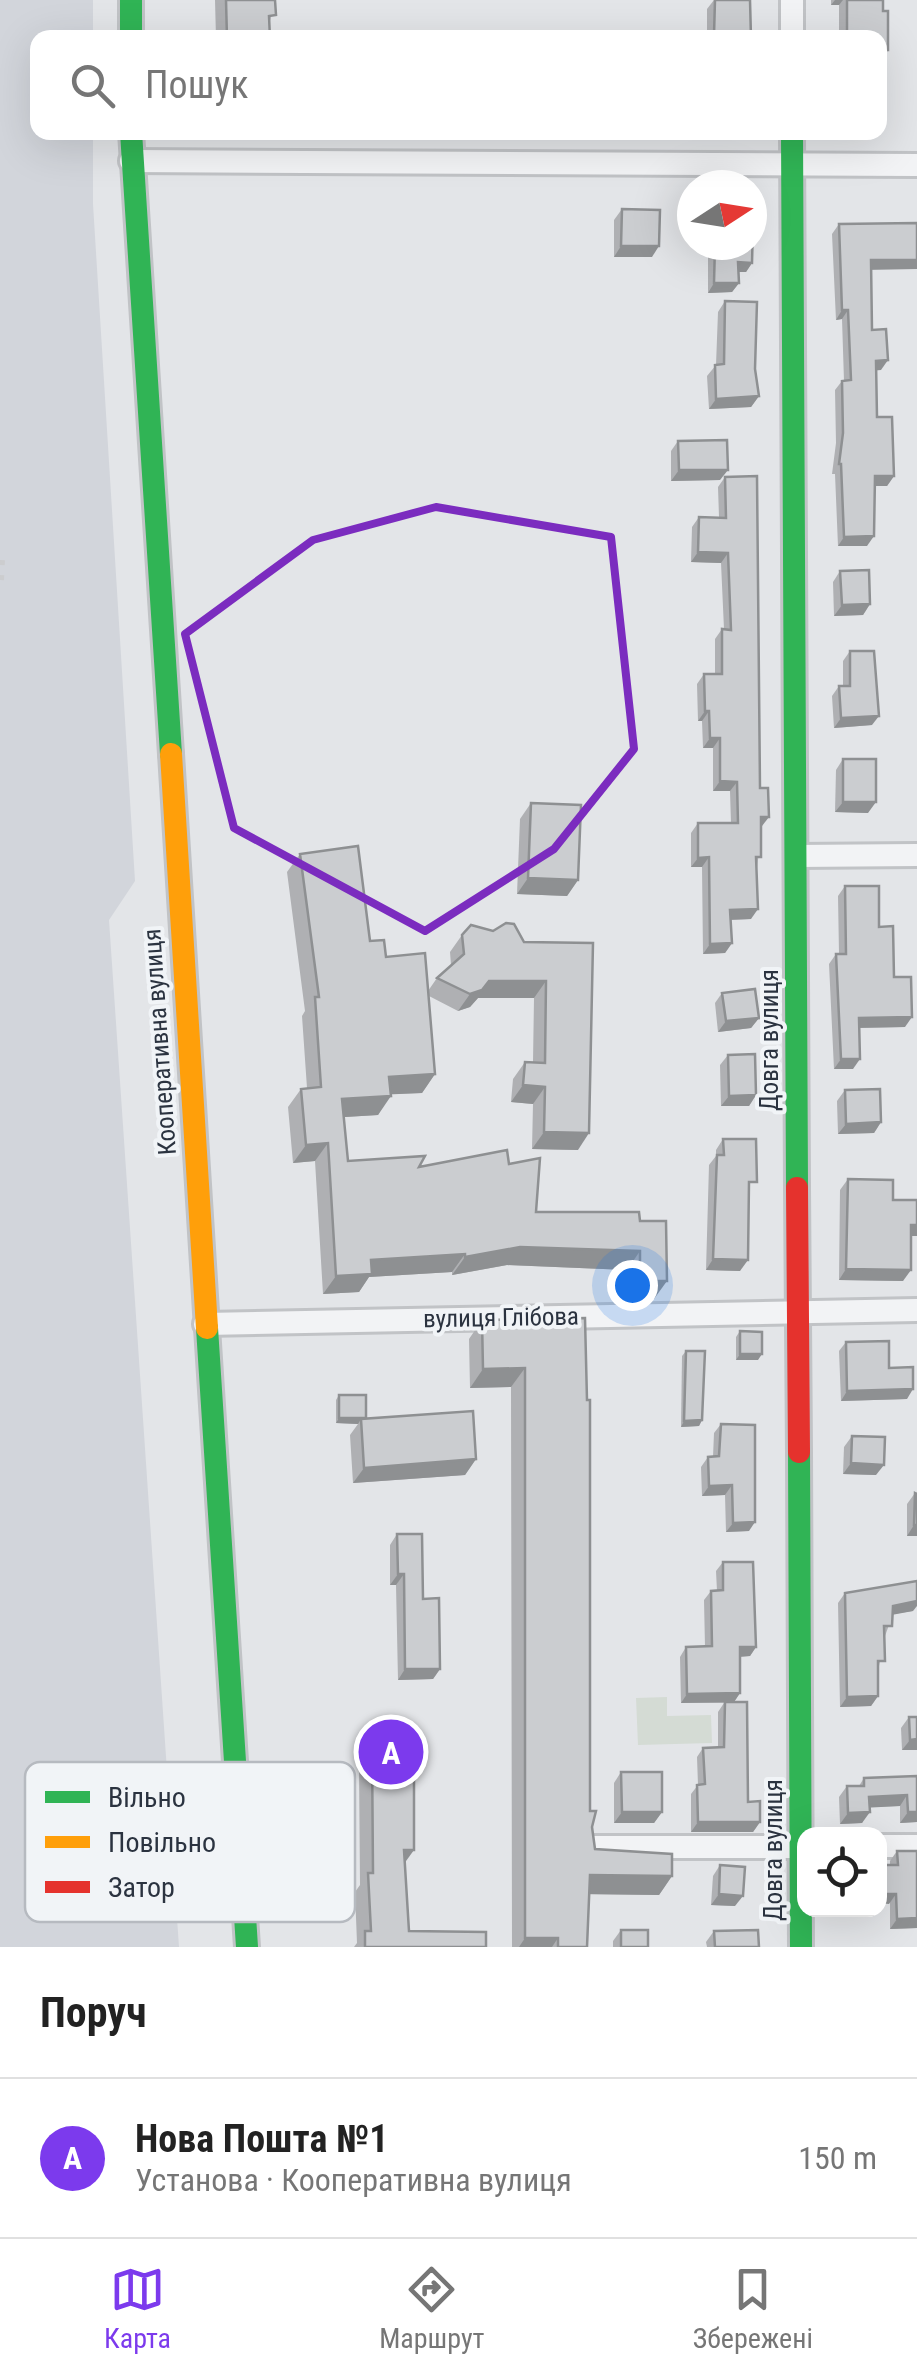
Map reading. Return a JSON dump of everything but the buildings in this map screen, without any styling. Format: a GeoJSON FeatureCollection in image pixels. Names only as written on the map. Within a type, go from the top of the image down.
{"type":"FeatureCollection","features":[{"type":"Feature","properties":{"kind":"street"},"geometry":{"type":"LineString","coordinates":[[131,0],[131,30]]}},
{"type":"Feature","properties":{"kind":"street"},"geometry":{"type":"LineString","coordinates":[[792,0],[792,30]]}},
{"type":"Feature","properties":{"kind":"street","name":"Кооперативна вулиця"},"geometry":{"type":"LineString","coordinates":[[131,140],[235,1762]]}},
{"type":"Feature","properties":{"kind":"street","name":"Довга вулиця"},"geometry":{"type":"LineString","coordinates":[[792,140],[803,1827]]}},
{"type":"Feature","properties":{"kind":"street"},"geometry":{"type":"LineString","coordinates":[[132,161],[917,165]]}},
{"type":"Feature","properties":{"kind":"street"},"geometry":{"type":"LineString","coordinates":[[796,856],[917,855]]}},
{"type":"Feature","properties":{"kind":"street","name":"вулиця Глібова"},"geometry":{"type":"LineString","coordinates":[[205,1324],[917,1310]]}},
{"type":"Feature","properties":{"kind":"street"},"geometry":{"type":"LineString","coordinates":[[887,1846],[917,1846]]}},
{"type":"Feature","properties":{"kind":"street"},"geometry":{"type":"LineString","coordinates":[[594,1847],[797,1847]]}},
{"type":"Feature","properties":{"kind":"street","name":"Довга вулиця"},"geometry":{"type":"LineString","coordinates":[[801,1947],[802,1917]]}},
{"type":"Feature","properties":{"kind":"street","name":"Кооперативна вулиця"},"geometry":{"type":"LineString","coordinates":[[245,1922],[247,1947]]}},
{"type":"Feature","properties":{"kind":"highlighted area"},"geometry":{"type":"Polygon","coordinates":[[[436,507],[611,537],[634,749],[554,849],[425,931],[234,828],[185,634],[313,540],[436,507]]]}},
{"type":"Feature","properties":{"kind":"shaded area"},"geometry":{"type":"Polygon","coordinates":[[[0,0],[93,0],[93,30],[30,30],[30,140],[93,140],[93,204],[135,881],[109,920],[166,1762],[25,1762],[25,1922],[177,1922],[179,1947],[0,1947],[0,0]]]}},
{"type":"Feature","properties":{"kind":"shaded area"},"geometry":{"type":"Polygon","coordinates":[[[667,1697],[667,1716],[711,1715],[712,1743],[638,1745],[636,1698],[667,1697]]]}},
{"type":"Feature","properties":{"kind":"railway"},"geometry":{"type":"LineString","coordinates":[[0,580],[1,559]]}},
{"type":"Feature","properties":{"kind":"traffic: fast"},"geometry":{"type":"LineString","coordinates":[[131,0],[131,30]]}},
{"type":"Feature","properties":{"kind":"traffic: fast"},"geometry":{"type":"LineString","coordinates":[[132,140],[171,754]]}},
{"type":"Feature","properties":{"kind":"traffic: fast"},"geometry":{"type":"LineString","coordinates":[[792,140],[797,1188]]}},
{"type":"Feature","properties":{"kind":"traffic: fast"},"geometry":{"type":"LineString","coordinates":[[207,1328],[235,1762]]}},
{"type":"Feature","properties":{"kind":"traffic: fast"},"geometry":{"type":"LineString","coordinates":[[799,1452],[801,1947]]}},
{"type":"Feature","properties":{"kind":"traffic: fast"},"geometry":{"type":"LineString","coordinates":[[245,1922],[247,1947]]}},
{"type":"Feature","properties":{"kind":"traffic: slow"},"geometry":{"type":"LineString","coordinates":[[171,754],[207,1328]]}},
{"type":"Feature","properties":{"kind":"traffic: jam"},"geometry":{"type":"LineString","coordinates":[[797,1188],[799,1452]]}},
{"type":"Feature","properties":{"kind":"place","name":"Нова Пошта №1"},"geometry":{"type":"Point","coordinates":[391,1752]}}]}
